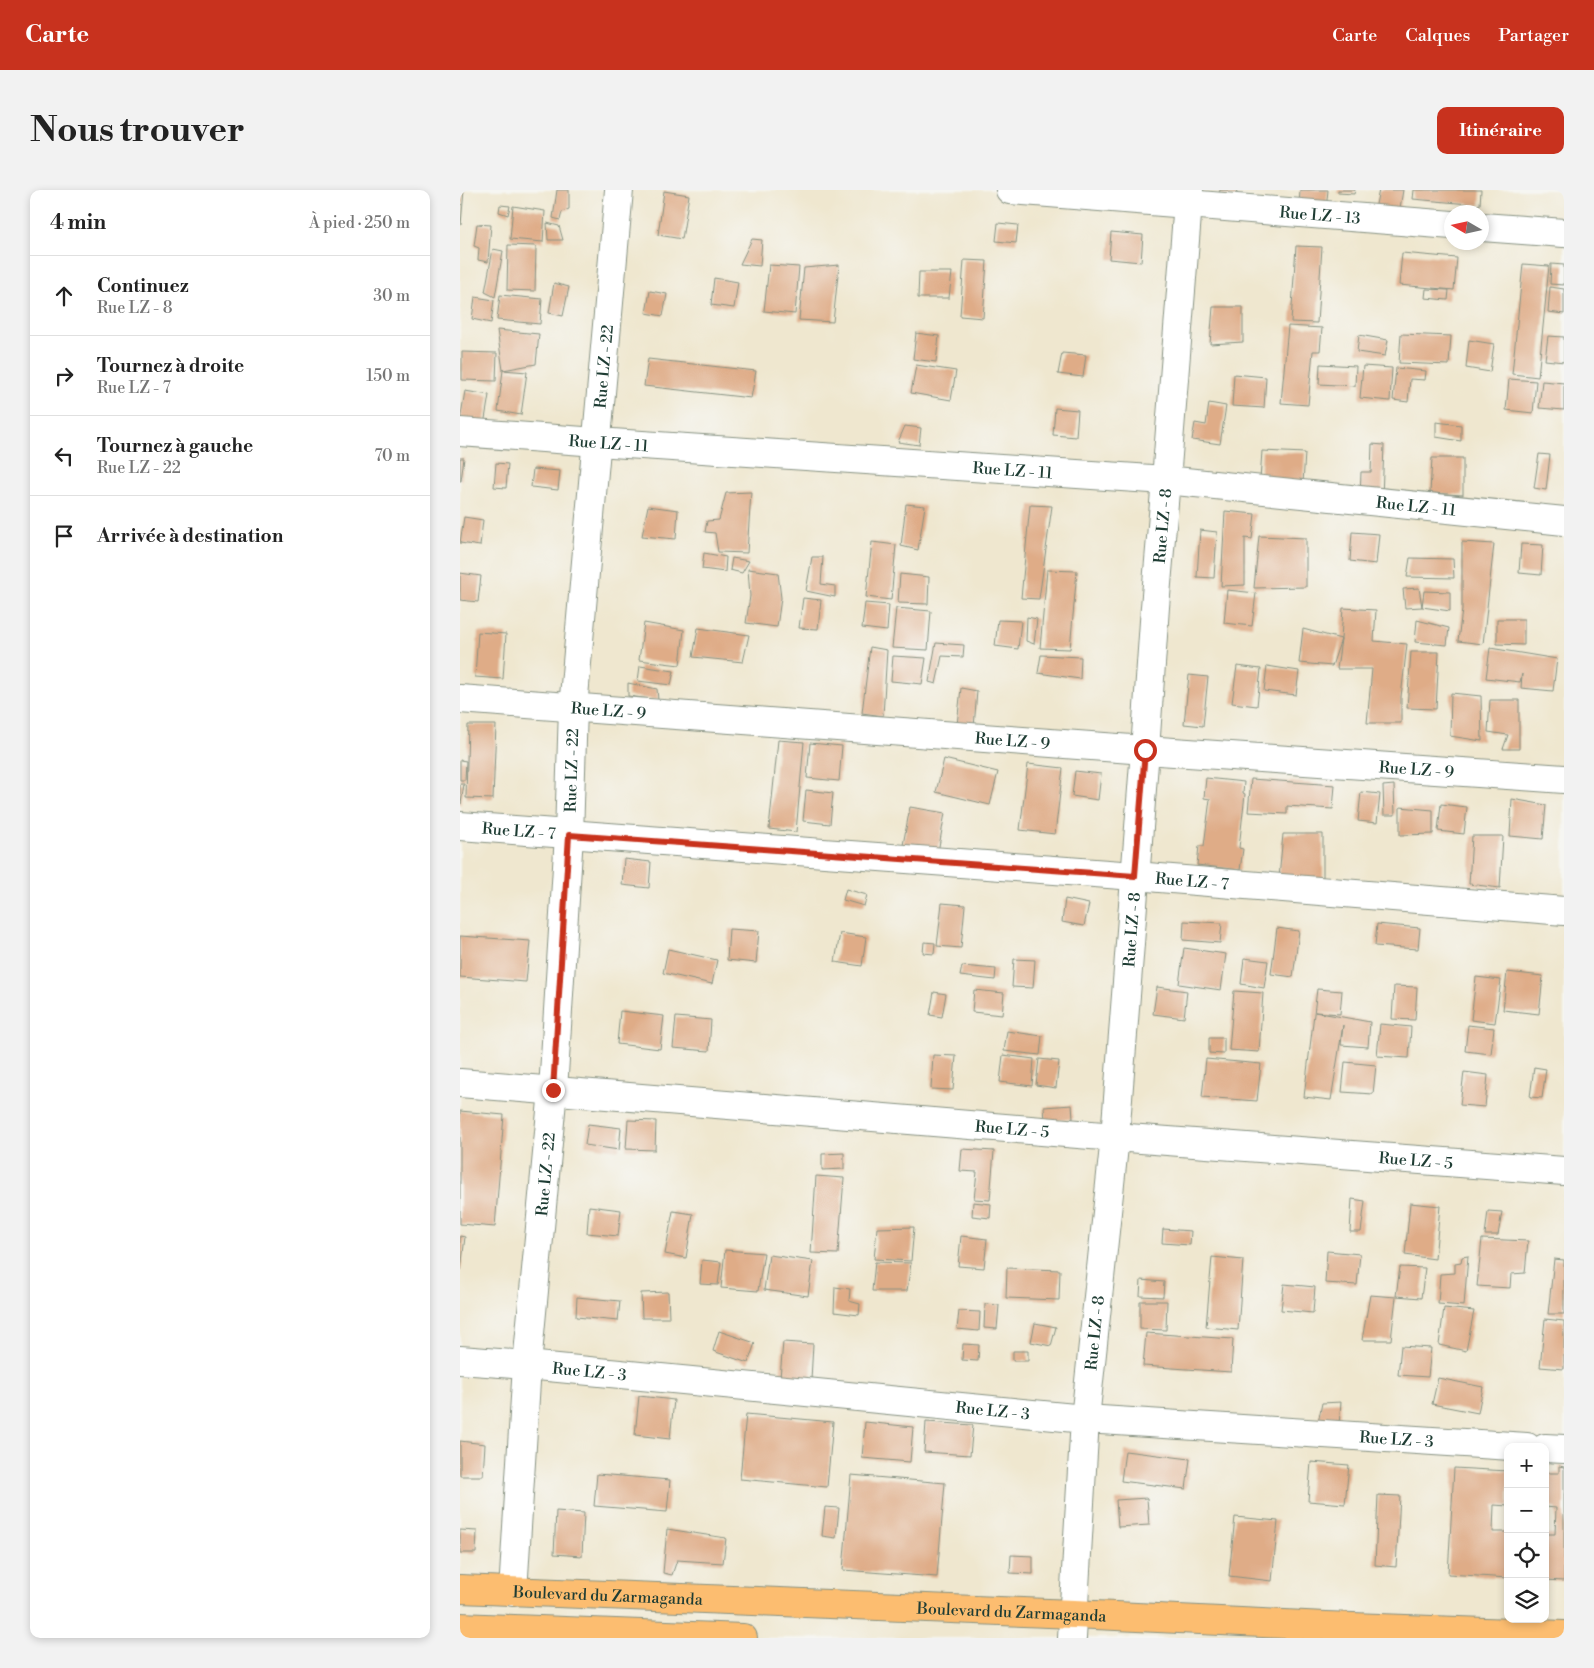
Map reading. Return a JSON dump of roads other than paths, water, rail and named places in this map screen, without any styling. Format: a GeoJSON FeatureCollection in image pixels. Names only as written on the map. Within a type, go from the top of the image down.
{"type":"FeatureCollection","features":[{"type":"Feature","properties":{"kind":"main road","name":"Boulevard du Zarmaganda"},"geometry":{"type":"LineString","coordinates":[[460,1589],[1073,1626],[1326,1626],[1564,1635]]}},
{"type":"Feature","properties":{"kind":"main road"},"geometry":{"type":"LineString","coordinates":[[460,1626],[743,1638]]}},
{"type":"Feature","properties":{"kind":"street","name":"Rue LZ - 22"},"geometry":{"type":"LineString","coordinates":[[513,1592],[527,1365],[553,1090],[569,835],[573,708],[619,190]]}},
{"type":"Feature","properties":{"kind":"street","name":"Rue LZ - 13"},"geometry":{"type":"LineString","coordinates":[[1010,190],[1188,197],[1444,224]]}},
{"type":"Feature","properties":{"kind":"street","name":"Rue LZ - 8"},"geometry":{"type":"LineString","coordinates":[[1073,1626],[1085,1419],[1115,1137],[1188,197]]}},
{"type":"Feature","properties":{"kind":"street"},"geometry":{"type":"LineString","coordinates":[[1489,228],[1564,233]]}},
{"type":"Feature","properties":{"kind":"street","name":"Rue LZ - 11"},"geometry":{"type":"LineString","coordinates":[[460,432],[1166,480],[1564,521]]}},
{"type":"Feature","properties":{"kind":"street","name":"Rue LZ - 9"},"geometry":{"type":"LineString","coordinates":[[460,699],[1564,779]]}},
{"type":"Feature","properties":{"kind":"street","name":"Rue LZ - 7"},"geometry":{"type":"LineString","coordinates":[[460,826],[1135,876],[1564,912]]}},
{"type":"Feature","properties":{"kind":"street","name":"Rue LZ - 5"},"geometry":{"type":"LineString","coordinates":[[460,1083],[1115,1137],[1564,1170]]}},
{"type":"Feature","properties":{"kind":"street","name":"Rue LZ - 3"},"geometry":{"type":"LineString","coordinates":[[460,1360],[1085,1419],[1504,1446]]}},
{"type":"Feature","properties":{"kind":"street"},"geometry":{"type":"LineString","coordinates":[[1549,1448],[1564,1449]]}}]}
